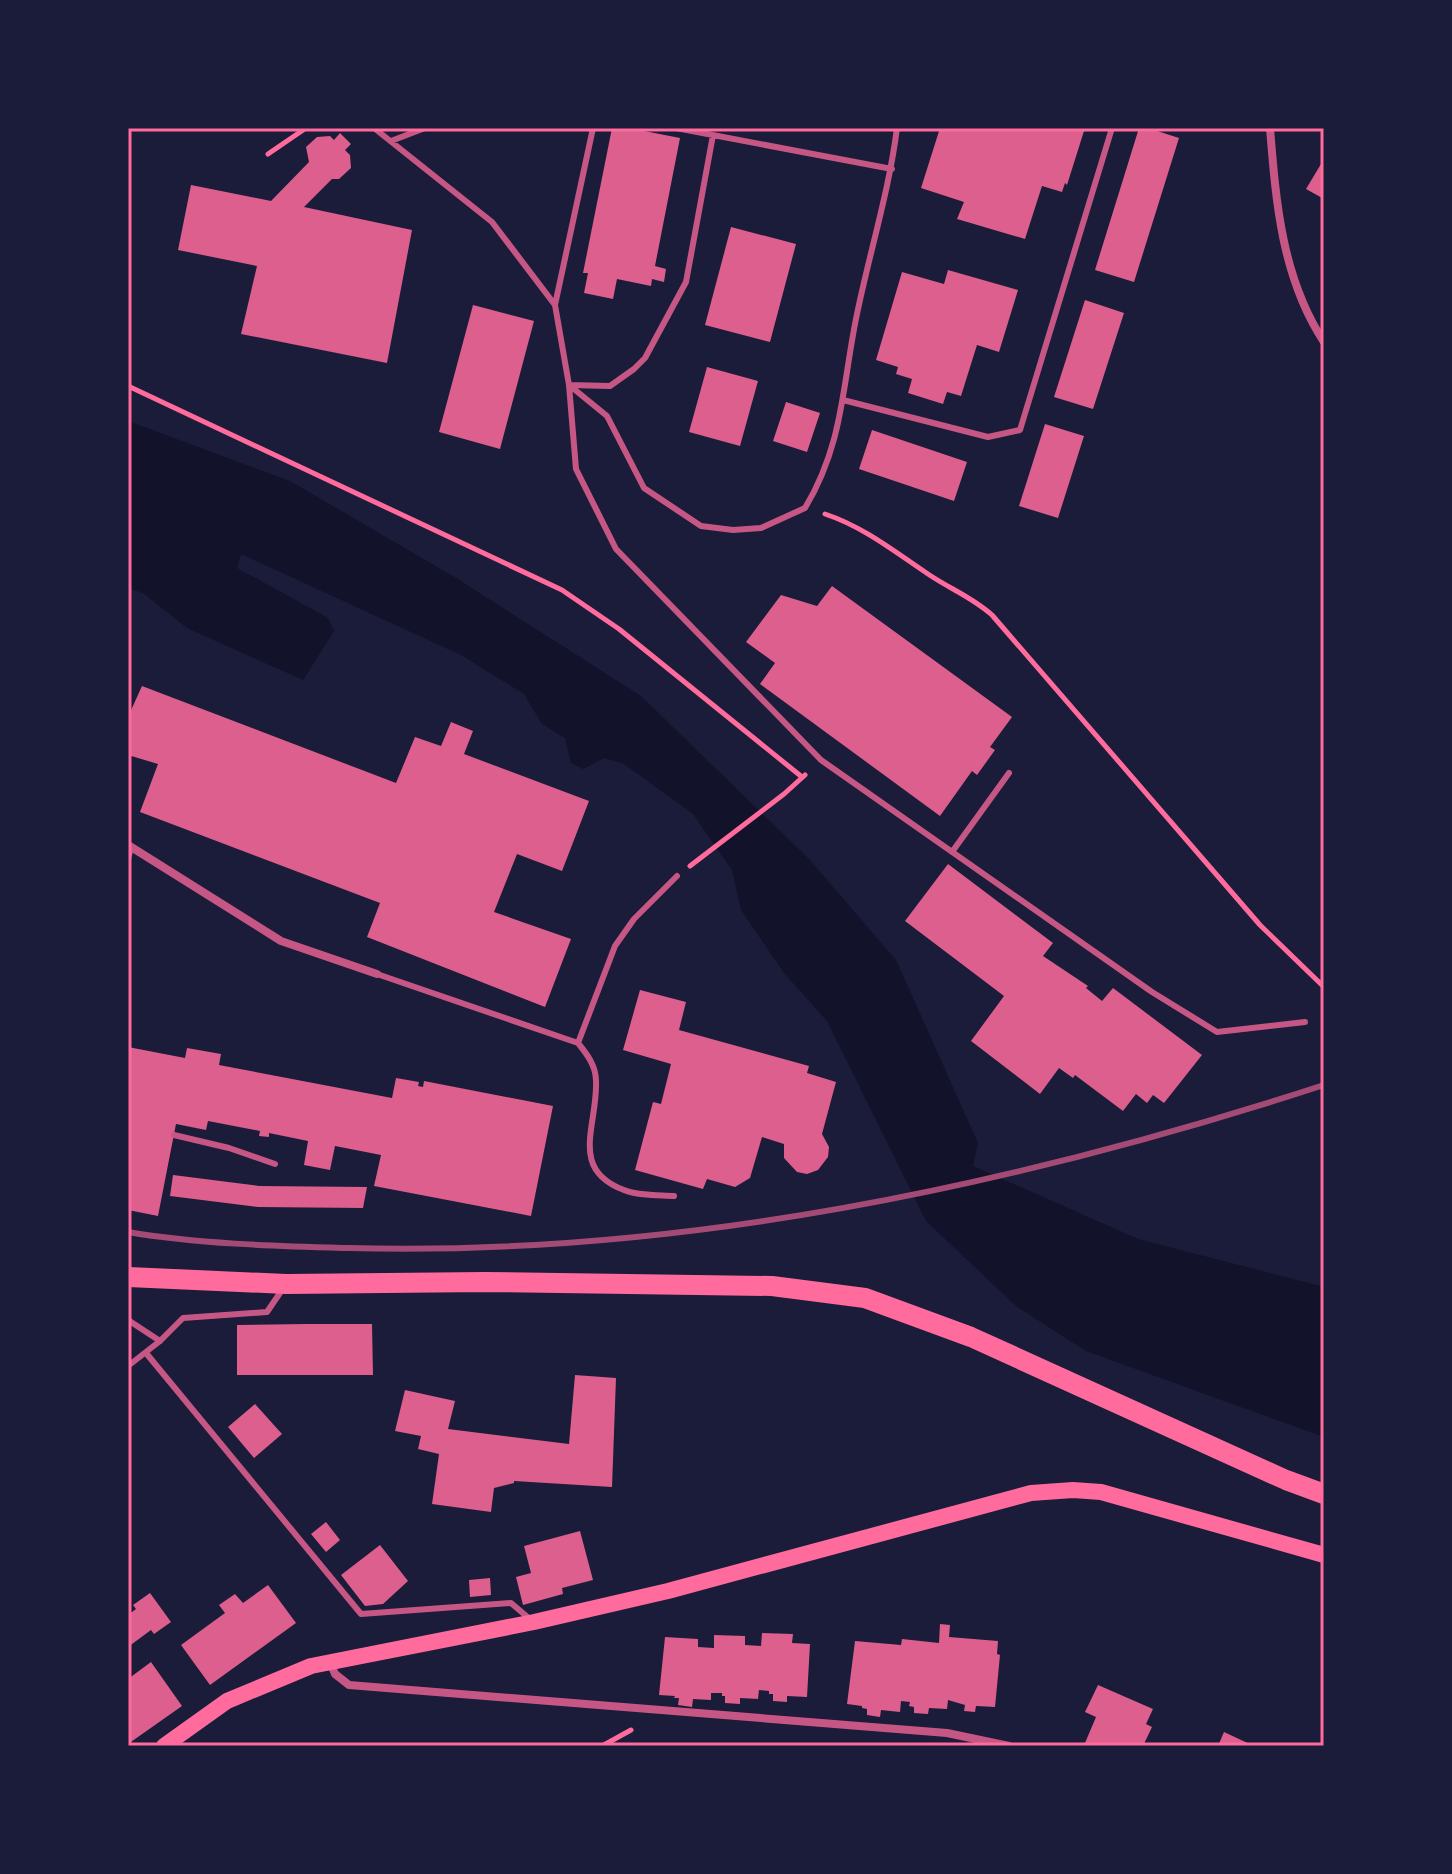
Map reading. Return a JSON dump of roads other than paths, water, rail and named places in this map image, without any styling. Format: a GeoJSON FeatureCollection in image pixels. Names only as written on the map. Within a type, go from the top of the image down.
{"type":"FeatureCollection","features":[{"type":"Feature","properties":{"kind":"main road"},"geometry":{"type":"LineString","coordinates":[[128,1277],[286,1284],[485,1282],[756,1286],[865,1298],[971,1337],[1324,1494]]}},
{"type":"Feature","properties":{"kind":"main road"},"geometry":{"type":"LineString","coordinates":[[164,1746],[227,1701],[311,1666],[534,1622],[668,1591],[1031,1493],[1101,1492],[1324,1555]]}},
{"type":"Feature","properties":{"kind":"street"},"geometry":{"type":"LineString","coordinates":[[1270,128],[1283,245],[1301,299],[1324,342]]}},
{"type":"Feature","properties":{"kind":"street"},"geometry":{"type":"LineString","coordinates":[[130,846],[281,941],[377,974]]}},
{"type":"Feature","properties":{"kind":"street"},"geometry":{"type":"LineString","coordinates":[[330,1662],[335,1674],[349,1685],[947,1733],[1009,1746]]}},
{"type":"Feature","properties":{"kind":"lane"},"geometry":{"type":"LineString","coordinates":[[374,128],[492,222],[555,305]]}},
{"type":"Feature","properties":{"kind":"lane"},"geometry":{"type":"LineString","coordinates":[[391,142],[425,128]]}},
{"type":"Feature","properties":{"kind":"lane"},"geometry":{"type":"LineString","coordinates":[[593,128],[555,305],[569,385],[576,469],[616,549],[821,760],[1152,992],[1217,1032],[1305,1022]]}},
{"type":"Feature","properties":{"kind":"lane"},"geometry":{"type":"LineString","coordinates":[[676,128],[892,169]]}},
{"type":"Feature","properties":{"kind":"lane"},"geometry":{"type":"LineString","coordinates":[[569,385],[607,416],[644,488],[701,526],[733,530],[761,528],[805,508],[832,452],[856,315],[892,169],[897,128]]}},
{"type":"Feature","properties":{"kind":"lane"},"geometry":{"type":"LineString","coordinates":[[843,400],[988,437],[1020,430],[1112,128]]}},
{"type":"Feature","properties":{"kind":"lane"},"geometry":{"type":"LineString","coordinates":[[569,385],[610,386],[645,358],[686,282],[713,135]]}},
{"type":"Feature","properties":{"kind":"lane"},"geometry":{"type":"LineString","coordinates":[[952,852],[1009,773]]}},
{"type":"Feature","properties":{"kind":"lane"},"geometry":{"type":"LineString","coordinates":[[128,859],[130,846]]}},
{"type":"Feature","properties":{"kind":"lane"},"geometry":{"type":"LineString","coordinates":[[578,1043],[615,946],[634,919],[677,876]]}},
{"type":"Feature","properties":{"kind":"lane"},"geometry":{"type":"LineString","coordinates":[[377,974],[578,1043],[591,1060],[596,1080],[589,1156],[598,1176],[625,1191],[674,1196]]}},
{"type":"Feature","properties":{"kind":"lane"},"geometry":{"type":"LineString","coordinates":[[174,1135],[229,1148],[275,1164]]}},
{"type":"Feature","properties":{"kind":"lane"},"geometry":{"type":"LineString","coordinates":[[128,1366],[183,1318],[267,1312],[286,1284]]}},
{"type":"Feature","properties":{"kind":"lane"},"geometry":{"type":"LineString","coordinates":[[128,1320],[160,1341]]}},
{"type":"Feature","properties":{"kind":"lane"},"geometry":{"type":"LineString","coordinates":[[146,1353],[361,1614],[511,1603],[534,1622]]}},
{"type":"Feature","properties":{"kind":"railway"},"geometry":{"type":"LineString","coordinates":[[128,1232],[265,1245],[471,1248],[596,1241],[719,1227],[842,1208],[964,1184],[1086,1155],[1324,1085]]}}]}
